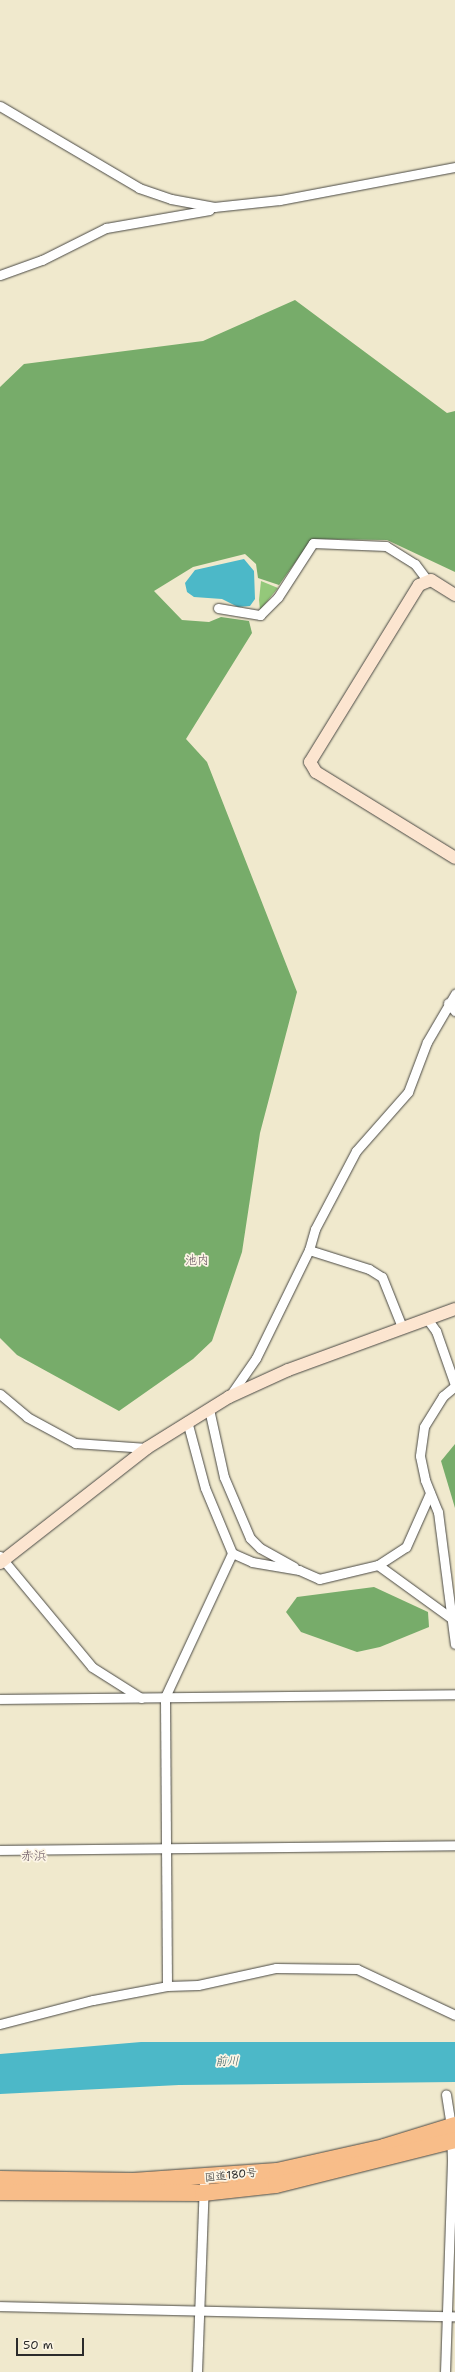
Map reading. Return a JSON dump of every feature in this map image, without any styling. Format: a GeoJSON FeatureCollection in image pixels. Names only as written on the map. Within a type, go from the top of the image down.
{"type":"FeatureCollection","features":[{"type":"Feature","properties":{"kind":"highway","name":"国道180号"},"geometry":{"type":"LineString","coordinates":[[0,2192],[276,2185],[453,2133]]}},
{"type":"Feature","properties":{"kind":"highway","name":"国道180号"},"geometry":{"type":"LineString","coordinates":[[0,2179],[204,2186]]}},
{"type":"Feature","properties":{"kind":"street"},"geometry":{"type":"LineString","coordinates":[[0,106],[139,188],[171,200],[220,208]]}},
{"type":"Feature","properties":{"kind":"street"},"geometry":{"type":"LineString","coordinates":[[0,275],[42,260],[106,228],[455,167]]}},
{"type":"Feature","properties":{"kind":"street"},"geometry":{"type":"LineString","coordinates":[[218,608],[260,615],[278,597],[313,543],[386,546],[415,564],[427,580],[455,595]]}},
{"type":"Feature","properties":{"kind":"street"},"geometry":{"type":"LineString","coordinates":[[427,580],[416,589],[310,762],[316,772],[455,858]]}},
{"type":"Feature","properties":{"kind":"street"},"geometry":{"type":"LineString","coordinates":[[229,1397],[256,1358],[309,1250],[316,1229],[356,1151],[408,1092],[423,1050],[448,1003],[455,994]]}},
{"type":"Feature","properties":{"kind":"street"},"geometry":{"type":"LineString","coordinates":[[448,1003],[455,1010]]}},
{"type":"Feature","properties":{"kind":"street"},"geometry":{"type":"LineString","coordinates":[[309,1250],[369,1269],[382,1277],[402,1328]]}},
{"type":"Feature","properties":{"kind":"street"},"geometry":{"type":"LineString","coordinates":[[141,1698],[92,1667],[1,1560],[147,1448],[208,1408],[288,1370],[455,1309]]}},
{"type":"Feature","properties":{"kind":"street"},"geometry":{"type":"LineString","coordinates":[[428,1320],[436,1331],[455,1386],[431,1413],[420,1442],[421,1467],[443,1540],[455,1644]]}},
{"type":"Feature","properties":{"kind":"street"},"geometry":{"type":"LineString","coordinates":[[0,1394],[26,1417],[75,1443],[147,1448]]}},
{"type":"Feature","properties":{"kind":"street"},"geometry":{"type":"LineString","coordinates":[[208,1408],[224,1477],[250,1538],[260,1548],[299,1570],[319,1579],[332,1578],[378,1565],[406,1547],[430,1493]]}},
{"type":"Feature","properties":{"kind":"street"},"geometry":{"type":"LineString","coordinates":[[187,1421],[205,1488],[232,1553],[252,1562],[299,1570]]}},
{"type":"Feature","properties":{"kind":"street"},"geometry":{"type":"LineString","coordinates":[[167,1986],[165,1697],[232,1553]]}},
{"type":"Feature","properties":{"kind":"street"},"geometry":{"type":"LineString","coordinates":[[378,1565],[453,1623]]}},
{"type":"Feature","properties":{"kind":"street"},"geometry":{"type":"LineString","coordinates":[[0,1700],[455,1694]]}},
{"type":"Feature","properties":{"kind":"street"},"geometry":{"type":"LineString","coordinates":[[0,1850],[455,1845]]}},
{"type":"Feature","properties":{"kind":"street"},"geometry":{"type":"LineString","coordinates":[[0,2024],[167,1986],[198,1985],[276,1968],[348,1967],[455,2014]]}},
{"type":"Feature","properties":{"kind":"street"},"geometry":{"type":"LineString","coordinates":[[445,2372],[451,2316],[453,2133],[446,2094]]}},
{"type":"Feature","properties":{"kind":"street"},"geometry":{"type":"LineString","coordinates":[[197,2372],[198,2311],[204,2186]]}},
{"type":"Feature","properties":{"kind":"street"},"geometry":{"type":"LineString","coordinates":[[0,2306],[451,2316]]}},
{"type":"Feature","properties":{"kind":"green space"},"geometry":{"type":"Polygon","coordinates":[[[295,300],[447,413],[455,411],[455,572],[387,540],[312,539],[279,585],[258,578],[256,564],[245,554],[193,567],[154,591],[182,620],[209,622],[221,617],[249,621],[252,633],[186,739],[207,762],[297,992],[260,1133],[242,1252],[212,1341],[193,1359],[119,1411],[17,1355],[0,1338],[0,387],[24,364],[203,341],[295,300]]]}},
{"type":"Feature","properties":{"kind":"green space"},"geometry":{"type":"Polygon","coordinates":[[[261,581],[278,588],[260,610],[259,600],[261,581]]]}},
{"type":"Feature","properties":{"kind":"green space"},"geometry":{"type":"Polygon","coordinates":[[[455,1444],[455,1508],[441,1461],[455,1444]]]}},
{"type":"Feature","properties":{"kind":"green space"},"geometry":{"type":"Polygon","coordinates":[[[374,1587],[428,1612],[429,1627],[380,1647],[357,1652],[301,1632],[286,1612],[297,1597],[374,1587]]]}},
{"type":"Feature","properties":{"kind":"water"},"geometry":{"type":"Polygon","coordinates":[[[244,559],[254,571],[255,599],[250,606],[238,607],[222,599],[194,597],[187,592],[185,583],[195,570],[244,559]]]}},
{"type":"Feature","properties":{"kind":"water","name":"前川"},"geometry":{"type":"Polygon","coordinates":[[[141,2042],[455,2042],[455,2082],[179,2085],[0,2094],[0,2054],[141,2042]]]}},
{"type":"Feature","properties":{"kind":"district","name":"池内"},"geometry":{"type":"Point","coordinates":[197,1261]}},
{"type":"Feature","properties":{"kind":"district","name":"赤浜"},"geometry":{"type":"Point","coordinates":[34,1856]}}]}
